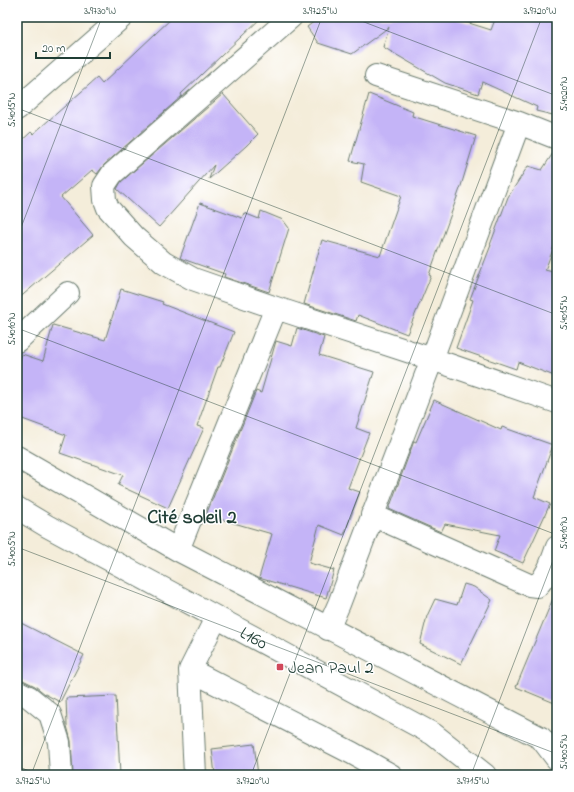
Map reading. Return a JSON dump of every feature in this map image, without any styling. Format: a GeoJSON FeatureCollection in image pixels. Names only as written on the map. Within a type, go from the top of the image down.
{"type":"FeatureCollection","features":[{"type":"Feature","properties":{"kind":"street"},"geometry":{"type":"LineString","coordinates":[[17,109],[122,17]]}},
{"type":"Feature","properties":{"kind":"street"},"geometry":{"type":"LineString","coordinates":[[291,17],[112,174],[104,186],[105,200],[108,208],[134,237],[164,263],[193,279],[557,402]]}},
{"type":"Feature","properties":{"kind":"street"},"geometry":{"type":"LineString","coordinates":[[376,76],[557,138]]}},
{"type":"Feature","properties":{"kind":"street"},"geometry":{"type":"LineString","coordinates":[[328,629],[339,604],[432,359],[519,124]]}},
{"type":"Feature","properties":{"kind":"street"},"geometry":{"type":"LineString","coordinates":[[17,341],[68,293]]}},
{"type":"Feature","properties":{"kind":"street"},"geometry":{"type":"LineString","coordinates":[[178,550],[276,308]]}},
{"type":"Feature","properties":{"kind":"street"},"geometry":{"type":"LineString","coordinates":[[17,457],[178,550],[541,738],[557,759]]}},
{"type":"Feature","properties":{"kind":"street","name":"L160"},"geometry":{"type":"LineString","coordinates":[[17,508],[47,526],[216,618],[433,734],[485,775]]}},
{"type":"Feature","properties":{"kind":"street"},"geometry":{"type":"LineString","coordinates":[[372,515],[529,585],[537,586],[543,580],[549,569],[557,547]]}},
{"type":"Feature","properties":{"kind":"street"},"geometry":{"type":"LineString","coordinates":[[195,775],[190,670],[216,618]]}},
{"type":"Feature","properties":{"kind":"street"},"geometry":{"type":"LineString","coordinates":[[190,670],[352,753],[391,775]]}},
{"type":"Feature","properties":{"kind":"street"},"geometry":{"type":"LineString","coordinates":[[17,691],[29,697],[50,714],[58,742],[61,775]]}},
{"type":"Feature","properties":{"kind":"street"},"geometry":{"type":"LineString","coordinates":[[352,753],[353,775]]}},
{"type":"Feature","properties":{"kind":"building"},"geometry":{"type":"Polygon","coordinates":[[[173,17],[262,17],[181,94],[182,96],[104,165],[97,174],[92,170],[61,197],[93,235],[17,300],[17,145],[31,132],[33,134],[97,78],[102,84],[173,17]]]}},
{"type":"Feature","properties":{"kind":"building"},"geometry":{"type":"Polygon","coordinates":[[[320,17],[450,17],[491,30],[496,17],[557,17],[557,116],[536,111],[537,107],[482,82],[478,94],[445,83],[383,47],[389,27],[352,54],[318,43],[307,27],[320,17]]]}},
{"type":"Feature","properties":{"kind":"building"},"geometry":{"type":"Polygon","coordinates":[[[223,94],[258,134],[209,179],[214,165],[159,227],[117,189],[121,182],[223,94]]]}},
{"type":"Feature","properties":{"kind":"building"},"geometry":{"type":"Polygon","coordinates":[[[369,94],[413,112],[412,116],[476,136],[461,186],[429,275],[431,276],[407,334],[358,315],[356,321],[304,304],[322,240],[380,256],[401,196],[361,182],[364,164],[350,161],[369,94]]]}},
{"type":"Feature","properties":{"kind":"building"},"geometry":{"type":"Polygon","coordinates":[[[555,150],[557,150],[557,239],[545,270],[557,273],[557,377],[518,362],[516,369],[456,348],[473,300],[470,299],[508,197],[528,166],[542,170],[555,150]]]}},
{"type":"Feature","properties":{"kind":"building"},"geometry":{"type":"Polygon","coordinates":[[[200,203],[242,218],[244,213],[259,219],[261,211],[283,220],[289,228],[269,292],[224,277],[225,274],[180,258],[200,203]]]}},
{"type":"Feature","properties":{"kind":"building"},"geometry":{"type":"Polygon","coordinates":[[[121,289],[163,302],[162,304],[234,332],[220,367],[218,367],[197,426],[204,428],[168,508],[118,485],[123,475],[60,453],[66,435],[17,417],[17,367],[22,354],[43,361],[53,325],[105,340],[121,289]]]}},
{"type":"Feature","properties":{"kind":"building"},"geometry":{"type":"Polygon","coordinates":[[[297,328],[324,337],[319,355],[374,372],[356,428],[369,433],[348,488],[360,492],[344,535],[319,525],[309,563],[334,570],[326,598],[259,578],[272,534],[206,515],[256,391],[261,393],[276,341],[292,346],[297,328]]]}},
{"type":"Feature","properties":{"kind":"building"},"geometry":{"type":"Polygon","coordinates":[[[434,400],[501,430],[502,427],[553,445],[534,497],[550,504],[523,563],[494,551],[500,535],[445,524],[441,532],[389,509],[414,441],[416,442],[434,400]]]}},
{"type":"Feature","properties":{"kind":"building"},"geometry":{"type":"Polygon","coordinates":[[[464,584],[474,587],[492,600],[461,664],[420,644],[427,616],[435,599],[457,605],[464,584]]]}},
{"type":"Feature","properties":{"kind":"building"},"geometry":{"type":"Polygon","coordinates":[[[557,589],[557,704],[516,687],[557,589]]]}},
{"type":"Feature","properties":{"kind":"building"},"geometry":{"type":"Polygon","coordinates":[[[17,621],[84,655],[60,702],[45,694],[35,686],[23,680],[17,679],[17,621]]]}},
{"type":"Feature","properties":{"kind":"building"},"geometry":{"type":"Polygon","coordinates":[[[116,696],[120,775],[73,775],[71,741],[67,726],[66,698],[116,696]]]}},
{"type":"Feature","properties":{"kind":"building"},"geometry":{"type":"Polygon","coordinates":[[[254,744],[258,775],[215,775],[212,749],[254,744]]]}},
{"type":"Feature","properties":{"kind":"place","name":"Jean Paul 2"},"geometry":{"type":"Point","coordinates":[280,667]}},
{"type":"Feature","properties":{"kind":"district","name":"Cité soleil 2"},"geometry":{"type":"Point","coordinates":[192,516]}}]}
